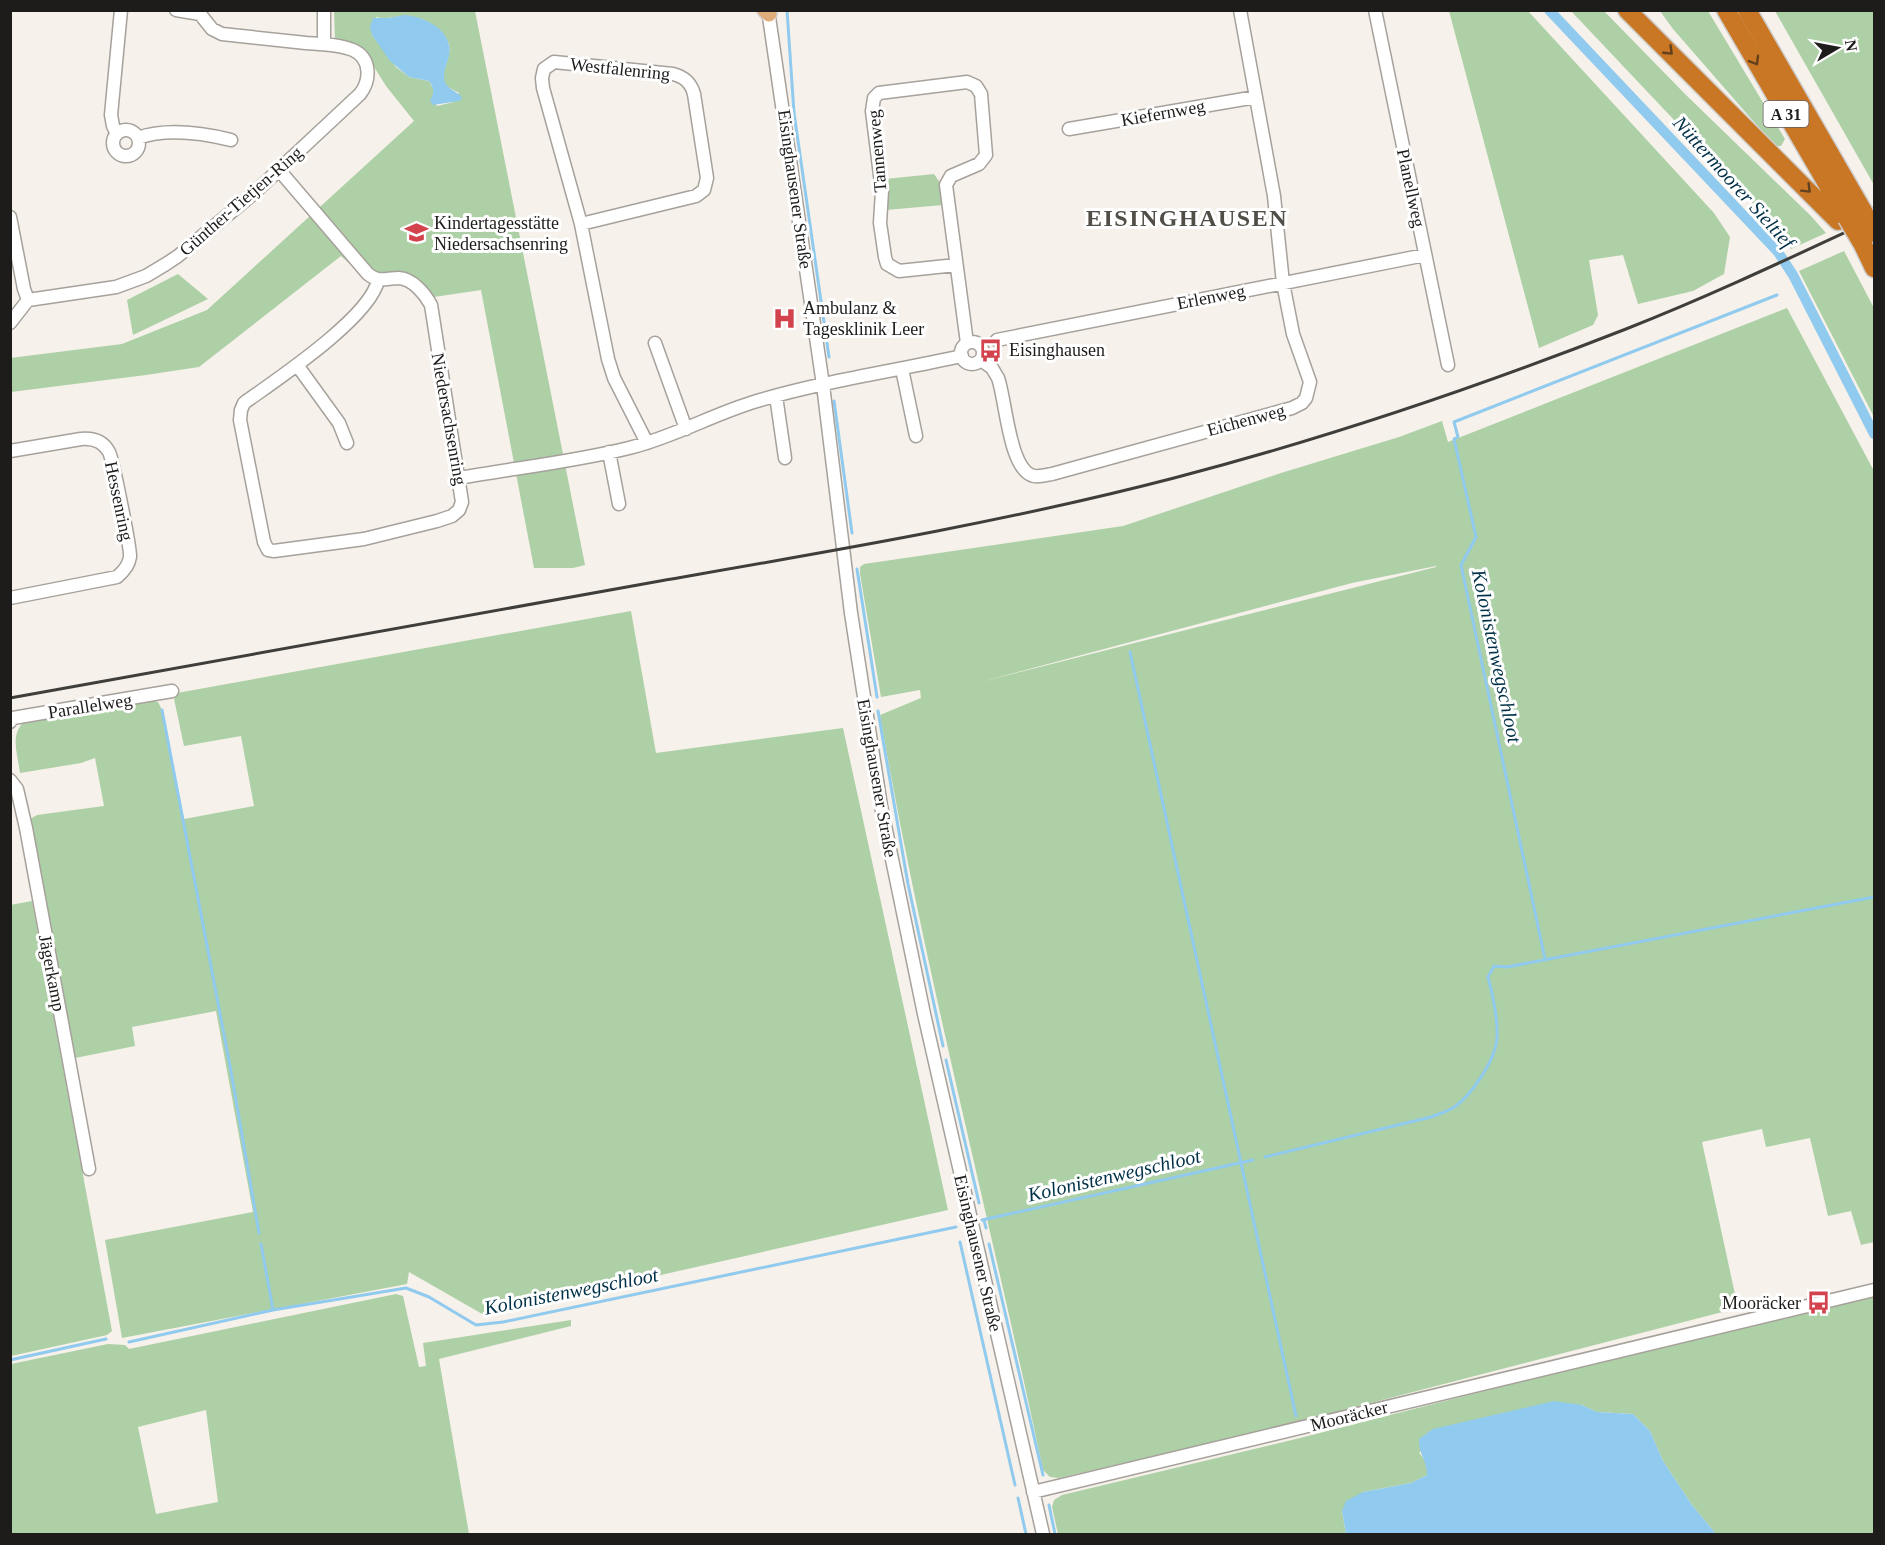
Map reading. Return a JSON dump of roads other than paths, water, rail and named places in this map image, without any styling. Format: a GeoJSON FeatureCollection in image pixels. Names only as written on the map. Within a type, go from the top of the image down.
{"type":"FeatureCollection","features":[{"type":"Feature","properties":{"kind":"highway"},"geometry":{"type":"LineString","coordinates":[[1627,10],[1857,226]]}},
{"type":"Feature","properties":{"kind":"highway","name":"A 31"},"geometry":{"type":"LineString","coordinates":[[1726,10],[1857,226]]}},
{"type":"Feature","properties":{"kind":"highway","name":"A 31"},"geometry":{"type":"LineString","coordinates":[[1747,10],[1857,226],[1875,268]]}},
{"type":"Feature","properties":{"kind":"street"},"geometry":{"type":"LineString","coordinates":[[117,134],[112,126],[111,115],[121,10]]}},
{"type":"Feature","properties":{"kind":"street","name":"Günther-Tietjen-Ring"},"geometry":{"type":"LineString","coordinates":[[28,300],[116,287],[146,276],[178,256],[279,170],[360,94],[367,82],[366,64],[360,55],[351,49],[324,44],[222,34],[212,29],[200,14],[176,10]]}},
{"type":"Feature","properties":{"kind":"street"},"geometry":{"type":"LineString","coordinates":[[324,10],[324,44]]}},
{"type":"Feature","properties":{"kind":"street","name":"Eichenweg"},"geometry":{"type":"LineString","coordinates":[[981,360],[992,368],[1000,383],[1018,464],[1032,476],[1052,474],[1292,408],[1302,403],[1309,390],[1309,378],[1293,334],[1283,283],[1274,196],[1240,10]]}},
{"type":"Feature","properties":{"kind":"street","name":"Planellweg"},"geometry":{"type":"LineString","coordinates":[[1374,10],[1448,365]]}},
{"type":"Feature","properties":{"kind":"street","name":"Eisinghausener Straße"},"geometry":{"type":"LineString","coordinates":[[768,12],[823,385],[842,549],[881,806],[924,1014],[1042,1534]]}},
{"type":"Feature","properties":{"kind":"street","name":"Westfalenring"},"geometry":{"type":"LineString","coordinates":[[581,224],[696,196],[704,190],[707,178],[694,94],[691,85],[685,79],[673,74],[561,62],[550,64],[544,69],[542,78],[581,224],[610,368],[647,443]]}},
{"type":"Feature","properties":{"kind":"street","name":"Tannenweg"},"geometry":{"type":"LineString","coordinates":[[956,265],[899,271],[886,261],[880,223],[882,191],[872,111],[874,98],[879,93],[967,82],[976,86],[981,94],[986,155],[979,164],[951,176],[946,185],[968,342]]}},
{"type":"Feature","properties":{"kind":"street","name":"Kiefernweg"},"geometry":{"type":"LineString","coordinates":[[1069,129],[1256,97]]}},
{"type":"Feature","properties":{"kind":"street"},"geometry":{"type":"LineString","coordinates":[[125,130],[138,138],[137,149],[132,155],[124,156],[117,152],[113,145],[117,134],[125,130]]}},
{"type":"Feature","properties":{"kind":"street"},"geometry":{"type":"LineString","coordinates":[[138,138],[162,132],[231,140]]}},
{"type":"Feature","properties":{"kind":"street"},"geometry":{"type":"LineString","coordinates":[[279,170],[368,274],[378,280]]}},
{"type":"Feature","properties":{"kind":"street"},"geometry":{"type":"LineString","coordinates":[[10,217],[28,300],[10,323]]}},
{"type":"Feature","properties":{"kind":"street","name":"Erlenweg"},"geometry":{"type":"LineString","coordinates":[[997,340],[1425,255]]}},
{"type":"Feature","properties":{"kind":"street","name":"Niedersachsenring"},"geometry":{"type":"LineString","coordinates":[[399,278],[408,281],[431,305],[462,497],[461,507],[452,516],[437,521],[364,539],[268,550],[264,542],[240,414],[244,403],[297,365],[345,324],[372,297],[378,280],[399,278]]}},
{"type":"Feature","properties":{"kind":"street"},"geometry":{"type":"LineString","coordinates":[[968,342],[975,342],[982,346],[984,353],[981,360],[970,364],[966,362],[962,356],[962,347],[968,342]]}},
{"type":"Feature","properties":{"kind":"street"},"geometry":{"type":"LineString","coordinates":[[655,343],[686,429]]}},
{"type":"Feature","properties":{"kind":"street"},"geometry":{"type":"LineString","coordinates":[[459,478],[609,452],[647,443],[730,410],[776,396],[962,356]]}},
{"type":"Feature","properties":{"kind":"street"},"geometry":{"type":"LineString","coordinates":[[297,365],[339,423],[346,443]]}},
{"type":"Feature","properties":{"kind":"street"},"geometry":{"type":"LineString","coordinates":[[902,369],[916,436]]}},
{"type":"Feature","properties":{"kind":"street"},"geometry":{"type":"LineString","coordinates":[[776,396],[785,458]]}},
{"type":"Feature","properties":{"kind":"street","name":"Hessenring"},"geometry":{"type":"LineString","coordinates":[[10,452],[81,439],[92,438],[100,442],[109,451],[113,466],[130,558],[123,572],[117,577],[10,598]]}},
{"type":"Feature","properties":{"kind":"street"},"geometry":{"type":"LineString","coordinates":[[609,452],[619,504]]}},
{"type":"Feature","properties":{"kind":"street","name":"Parallelweg"},"geometry":{"type":"LineString","coordinates":[[10,722],[13,718],[172,691]]}},
{"type":"Feature","properties":{"kind":"street","name":"Jägerkamp"},"geometry":{"type":"LineString","coordinates":[[10,780],[17,789],[26,828],[88,1169]]}},
{"type":"Feature","properties":{"kind":"street","name":"Mooräcker"},"geometry":{"type":"LineString","coordinates":[[1033,1492],[1875,1290]]}},
{"type":"Feature","properties":{"kind":"water"},"geometry":{"type":"Polygon","coordinates":[[[405,15],[429,22],[437,27],[447,39],[449,56],[444,77],[446,84],[461,96],[459,101],[433,105],[430,101],[433,89],[429,81],[409,77],[390,61],[372,35],[370,27],[373,18],[405,15]]]}},
{"type":"Feature","properties":{"kind":"water"},"geometry":{"type":"Polygon","coordinates":[[[1554,1401],[1582,1405],[1597,1412],[1633,1414],[1650,1431],[1663,1461],[1692,1505],[1716,1534],[1346,1534],[1342,1511],[1346,1501],[1363,1492],[1411,1483],[1427,1475],[1419,1439],[1433,1429],[1554,1401]]]}},
{"type":"Feature","properties":{"kind":"waterway"},"geometry":{"type":"LineString","coordinates":[[787,10],[794,113],[829,357]]}},
{"type":"Feature","properties":{"kind":"waterway","name":"Nüttermoorer Sieltief"},"geometry":{"type":"LineString","coordinates":[[1549,10],[1778,252],[1793,275],[1874,434]]}},
{"type":"Feature","properties":{"kind":"waterway","name":"Kolonistenwegschloot"},"geometry":{"type":"LineString","coordinates":[[1545,959],[1461,565],[1476,537],[1454,439],[1458,437],[1454,422],[1777,295]]}},
{"type":"Feature","properties":{"kind":"waterway"},"geometry":{"type":"LineString","coordinates":[[834,401],[852,533]]}},
{"type":"Feature","properties":{"kind":"waterway"},"geometry":{"type":"LineString","coordinates":[[857,569],[877,697]]}},
{"type":"Feature","properties":{"kind":"waterway"},"geometry":{"type":"LineString","coordinates":[[1130,652],[1296,1416]]}},
{"type":"Feature","properties":{"kind":"waterway"},"geometry":{"type":"LineString","coordinates":[[162,710],[230,1066],[259,1233]]}},
{"type":"Feature","properties":{"kind":"waterway"},"geometry":{"type":"LineString","coordinates":[[878,711],[908,884],[943,1046]]}},
{"type":"Feature","properties":{"kind":"waterway","name":"Kolonistenwegschloot"},"geometry":{"type":"LineString","coordinates":[[1265,1157],[1431,1117],[1460,1102],[1481,1077],[1496,1046],[1496,1014],[1488,977],[1494,966],[1507,967],[1874,897]]}},
{"type":"Feature","properties":{"kind":"waterway"},"geometry":{"type":"LineString","coordinates":[[946,1060],[979,1203]]}},
{"type":"Feature","properties":{"kind":"waterway","name":"Kolonistenwegschloot"},"geometry":{"type":"LineString","coordinates":[[982,1220],[1253,1160]]}},
{"type":"Feature","properties":{"kind":"waterway"},"geometry":{"type":"LineString","coordinates":[[984,1220],[986,1228]]}},
{"type":"Feature","properties":{"kind":"waterway","name":"Kolonistenwegschloot"},"geometry":{"type":"LineString","coordinates":[[129,1342],[273,1310],[406,1288],[429,1297],[476,1325],[503,1322],[956,1227]]}},
{"type":"Feature","properties":{"kind":"waterway"},"geometry":{"type":"LineString","coordinates":[[960,1242],[1015,1485]]}},
{"type":"Feature","properties":{"kind":"waterway"},"geometry":{"type":"LineString","coordinates":[[261,1244],[273,1310]]}},
{"type":"Feature","properties":{"kind":"waterway"},"geometry":{"type":"LineString","coordinates":[[989,1244],[1043,1475]]}},
{"type":"Feature","properties":{"kind":"waterway","name":"Kolonistenwegschloot"},"geometry":{"type":"LineString","coordinates":[[10,1360],[106,1339]]}},
{"type":"Feature","properties":{"kind":"waterway"},"geometry":{"type":"LineString","coordinates":[[1018,1498],[1026,1534]]}},
{"type":"Feature","properties":{"kind":"waterway"},"geometry":{"type":"LineString","coordinates":[[1049,1505],[1055,1534]]}},
{"type":"Feature","properties":{"kind":"railway"},"geometry":{"type":"LineString","coordinates":[[10,698],[918,535],[1174,478],[1346,429],[1515,371],[1689,303],[1874,219]]}},
{"type":"Feature","properties":{"kind":"place","name":"Kindertagesstätte Niedersachsenring"},"geometry":{"type":"Point","coordinates":[416,233]}},
{"type":"Feature","properties":{"kind":"place","name":"Ambulanz & Tagesklinik Leer"},"geometry":{"type":"Point","coordinates":[785,318]}},
{"type":"Feature","properties":{"kind":"place","name":"Eisinghausen"},"geometry":{"type":"Point","coordinates":[991,350]}},
{"type":"Feature","properties":{"kind":"place","name":"Mooräcker"},"geometry":{"type":"Point","coordinates":[1819,1303]}},
{"type":"Feature","properties":{"kind":"district","name":"EISINGHAUSEN"},"geometry":{"type":"Point","coordinates":[1187,218]}}]}
